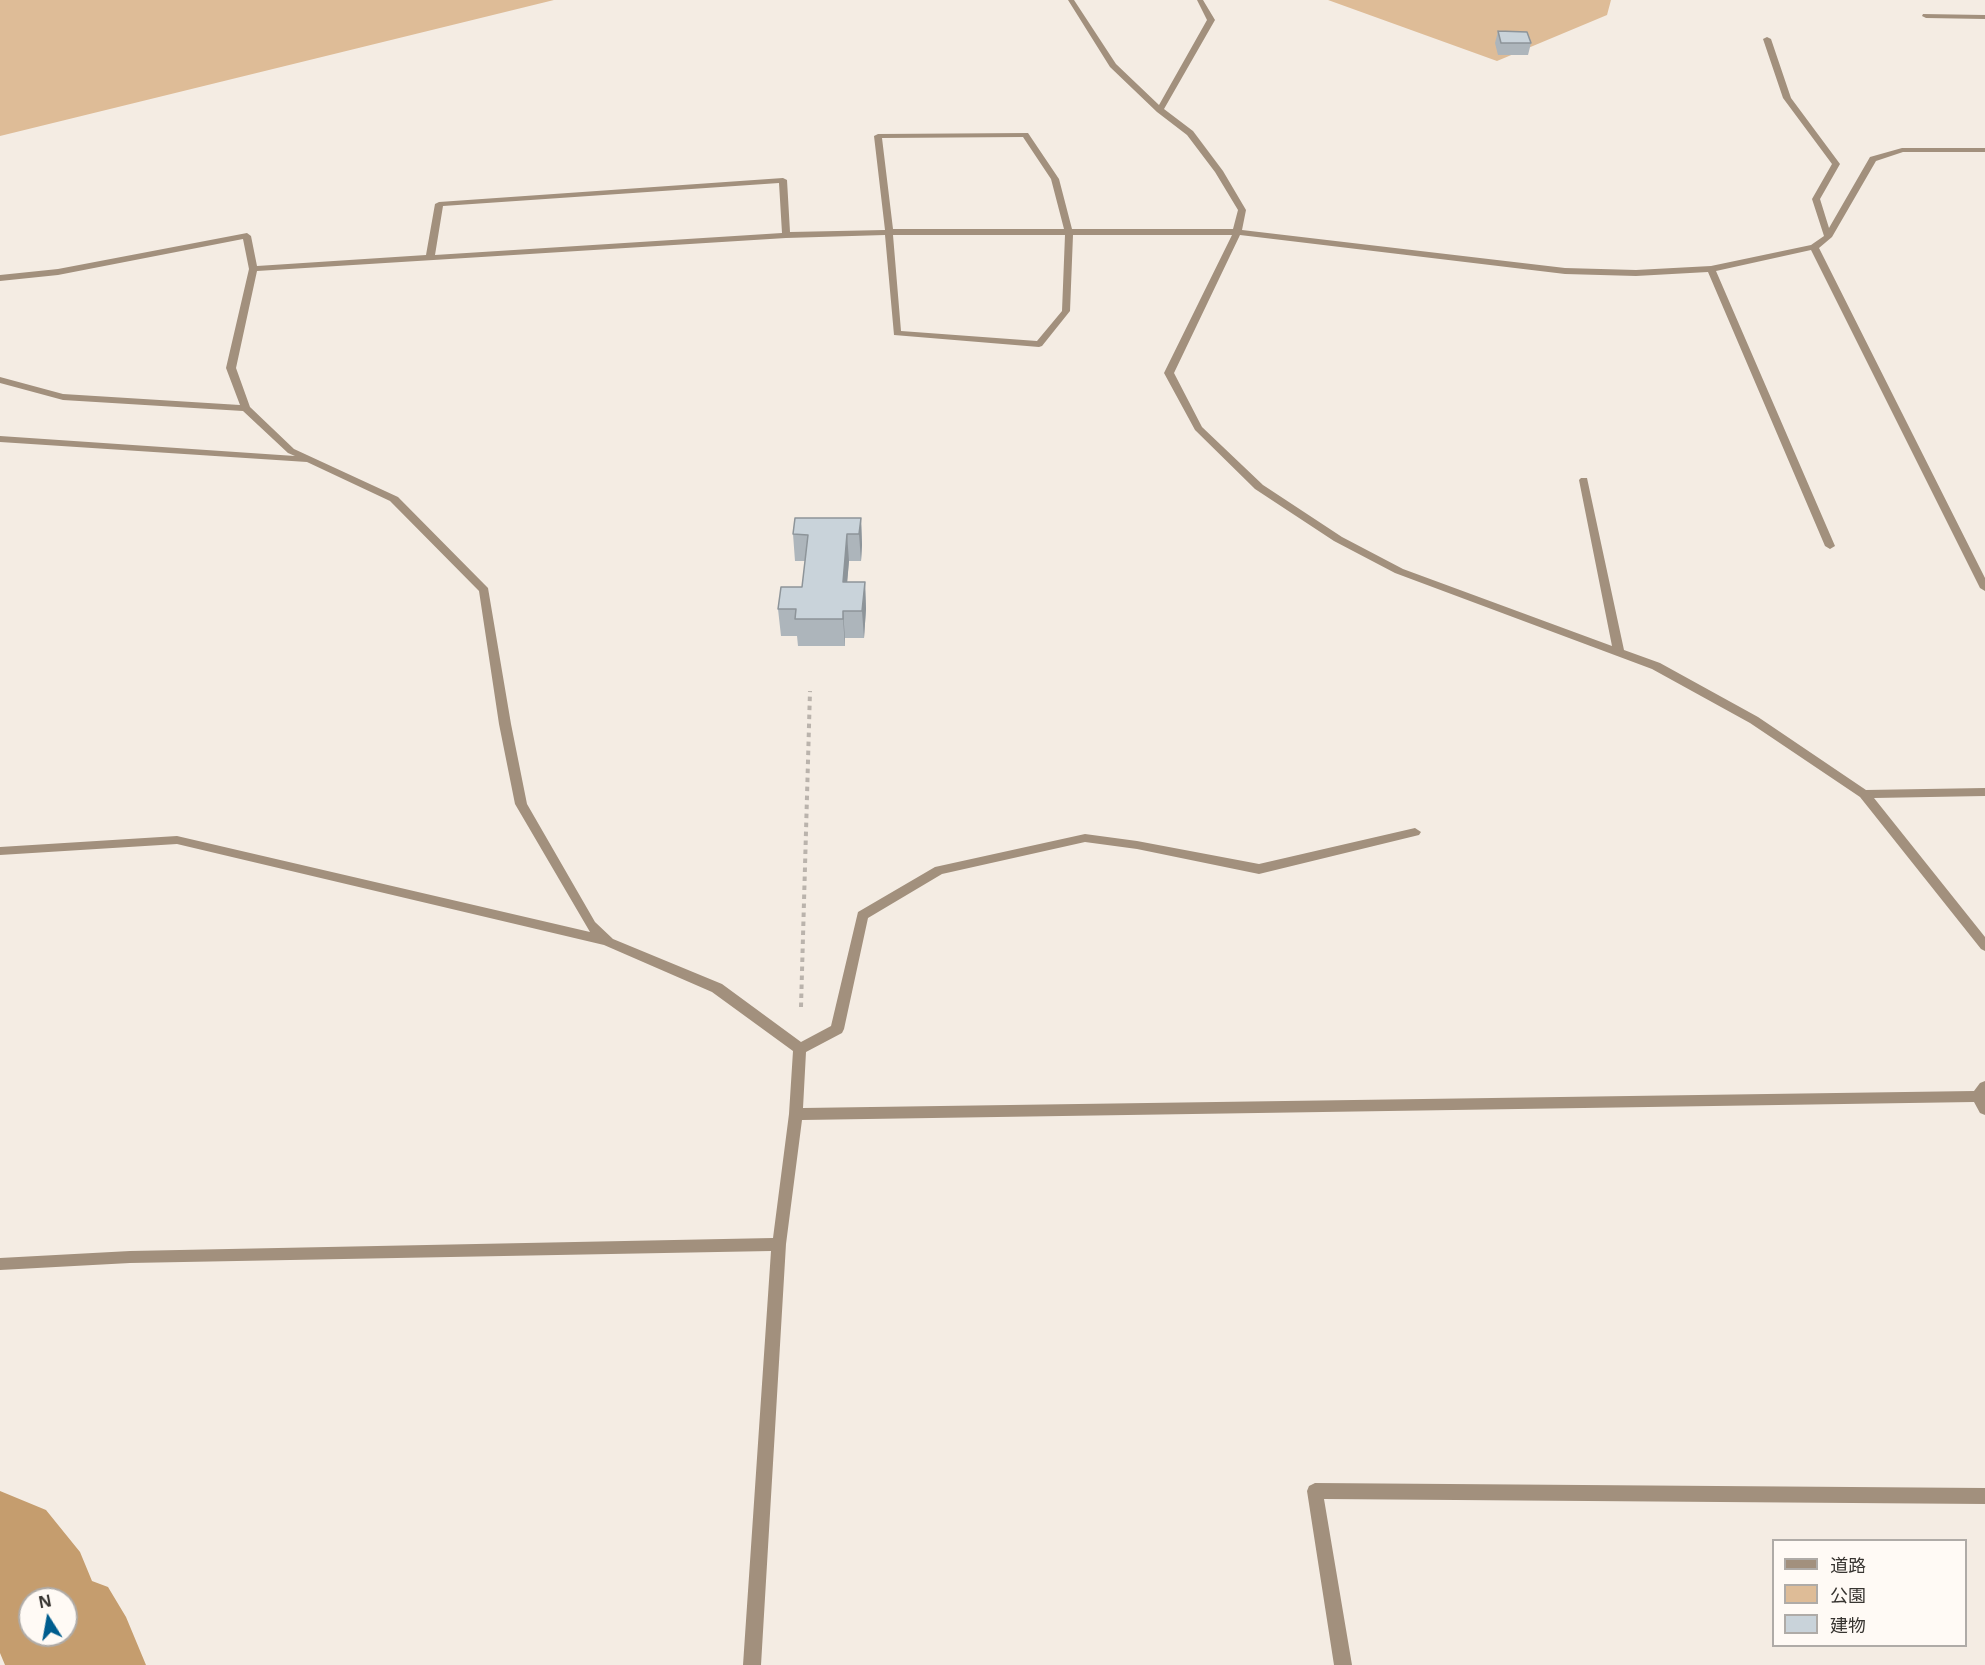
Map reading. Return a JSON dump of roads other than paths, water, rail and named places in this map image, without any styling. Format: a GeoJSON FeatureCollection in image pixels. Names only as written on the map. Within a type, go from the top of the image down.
{"type":"FeatureCollection","features":[{"type":"Feature","properties":{"kind":"street"},"geometry":{"type":"LineString","coordinates":[[1071,0],[1113,65],[1160,110],[1190,133],[1219,171],[1242,210],[1237,232],[1168,373],[1198,428],[1259,487],[1338,539],[1399,571],[1656,666],[1754,720],[1864,794],[1985,946]]}},
{"type":"Feature","properties":{"kind":"street"},"geometry":{"type":"LineString","coordinates":[[1160,110],[1211,20],[1200,0]]}},
{"type":"Feature","properties":{"kind":"street"},"geometry":{"type":"LineString","coordinates":[[1926,16],[1985,17]]}},
{"type":"Feature","properties":{"kind":"street"},"geometry":{"type":"LineString","coordinates":[[1767,39],[1787,98],[1836,164],[1816,199],[1828,237]]}},
{"type":"Feature","properties":{"kind":"street"},"geometry":{"type":"LineString","coordinates":[[1025,135],[1055,179],[1069,232],[1066,311],[1039,344],[897,333],[889,231],[878,136],[1025,135]]}},
{"type":"Feature","properties":{"kind":"street"},"geometry":{"type":"LineString","coordinates":[[254,269],[786,235],[889,231],[1237,232],[1565,271],[1636,273],[1711,269],[1814,247],[1828,237],[1873,159],[1902,150],[1985,150]]}},
{"type":"Feature","properties":{"kind":"street"},"geometry":{"type":"LineString","coordinates":[[430,257],[439,204],[783,180],[786,235]]}},
{"type":"Feature","properties":{"kind":"street"},"geometry":{"type":"LineString","coordinates":[[0,278],[58,272],[247,236],[254,269],[231,368],[246,408],[291,451],[394,499],[484,590],[505,724],[521,804],[591,925],[609,942]]}},
{"type":"Feature","properties":{"kind":"street"},"geometry":{"type":"LineString","coordinates":[[1814,247],[1985,588]]}},
{"type":"Feature","properties":{"kind":"street"},"geometry":{"type":"LineString","coordinates":[[1711,269],[1830,546]]}},
{"type":"Feature","properties":{"kind":"street"},"geometry":{"type":"LineString","coordinates":[[0,380],[63,397],[246,408]]}},
{"type":"Feature","properties":{"kind":"street"},"geometry":{"type":"LineString","coordinates":[[0,439],[312,461]]}},
{"type":"Feature","properties":{"kind":"street"},"geometry":{"type":"LineString","coordinates":[[1584,480],[1619,652]]}},
{"type":"Feature","properties":{"kind":"street"},"geometry":{"type":"LineString","coordinates":[[1864,794],[1985,792]]}},
{"type":"Feature","properties":{"kind":"street"},"geometry":{"type":"LineString","coordinates":[[800,1049],[837,1029],[862,915],[939,870],[1085,838],[1137,845],[1259,870],[1415,832]]}},
{"type":"Feature","properties":{"kind":"street"},"geometry":{"type":"LineString","coordinates":[[0,852],[177,840],[609,942],[717,988],[800,1049]]}},
{"type":"Feature","properties":{"kind":"street"},"geometry":{"type":"LineString","coordinates":[[752,1665],[779,1244],[796,1114],[800,1049]]}},
{"type":"Feature","properties":{"kind":"street"},"geometry":{"type":"LineString","coordinates":[[796,1114],[1983,1093],[1985,1109]]}},
{"type":"Feature","properties":{"kind":"street"},"geometry":{"type":"LineString","coordinates":[[0,1264],[130,1257],[779,1244]]}},
{"type":"Feature","properties":{"kind":"street"},"geometry":{"type":"LineString","coordinates":[[1342,1665],[1315,1491],[1985,1496]]}},
{"type":"Feature","properties":{"kind":"waterway"},"geometry":{"type":"LineString","coordinates":[[0,1556],[24,1587]]}},
{"type":"Feature","properties":{"kind":"waterway"},"geometry":{"type":"LineString","coordinates":[[67,1647],[78,1665]]}}]}
